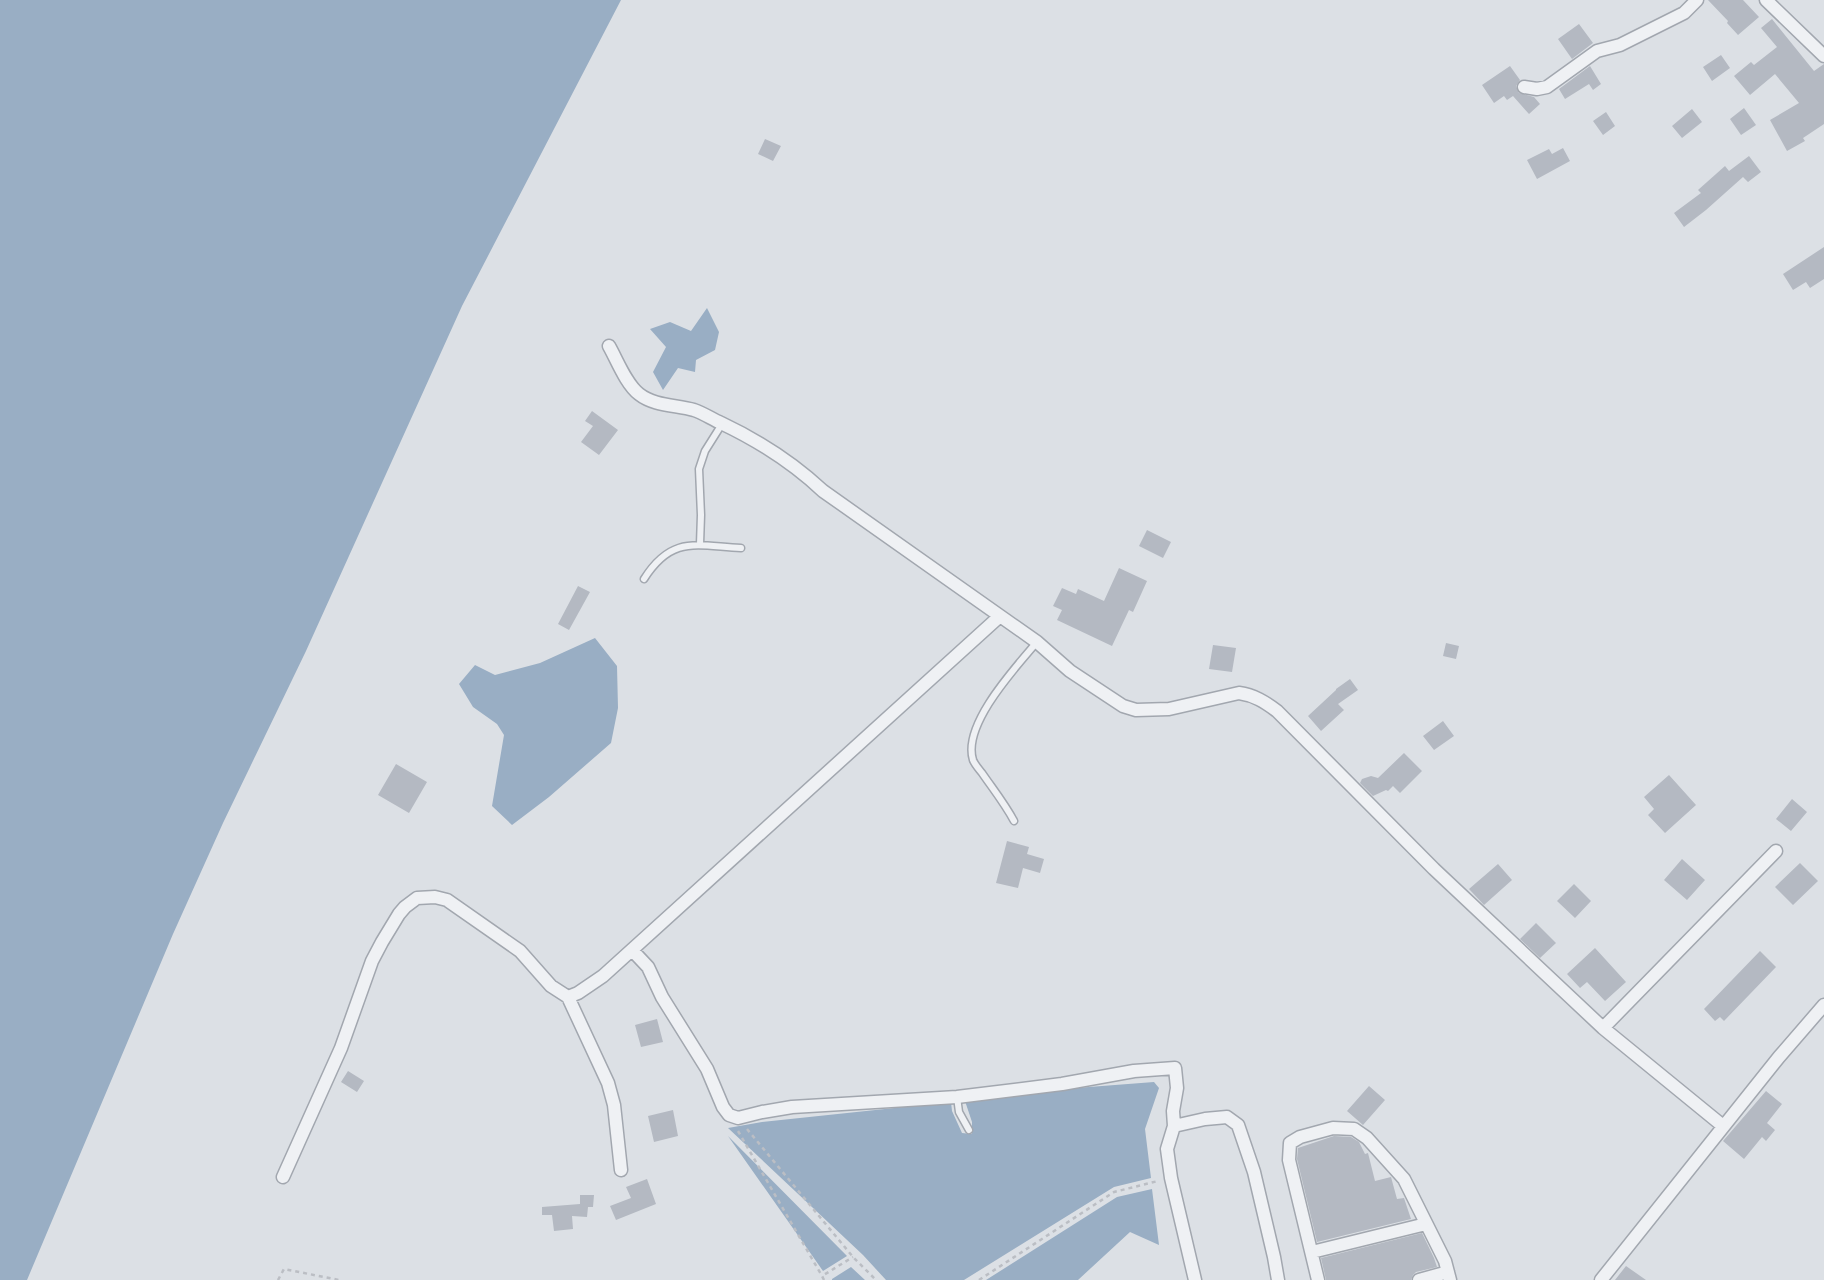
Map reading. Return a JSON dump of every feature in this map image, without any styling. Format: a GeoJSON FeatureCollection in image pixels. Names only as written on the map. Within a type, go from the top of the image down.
{"type":"FeatureCollection","features":[{"type":"Feature","properties":{"kind":"street"},"geometry":{"type":"LineString","coordinates":[[1524,87],[1537,89],[1547,87],[1596,51],[1620,45],[1684,13],[1697,0]]}},
{"type":"Feature","properties":{"kind":"street"},"geometry":{"type":"LineString","coordinates":[[1766,0],[1824,56]]}},
{"type":"Feature","properties":{"kind":"street"},"geometry":{"type":"LineString","coordinates":[[609,346],[627,381],[640,395],[663,404],[695,410],[750,437],[801,470],[823,491],[1037,642],[1070,671],[1110,699],[1136,710],[1169,708],[1209,701],[1232,694],[1247,694],[1277,711],[1434,869],[1603,1028],[1723,1126]]}},
{"type":"Feature","properties":{"kind":"street"},"geometry":{"type":"LineString","coordinates":[[568,997],[578,993],[603,976],[1000,616]]}},
{"type":"Feature","properties":{"kind":"street"},"geometry":{"type":"LineString","coordinates":[[1603,1028],[1776,851]]}},
{"type":"Feature","properties":{"kind":"street"},"geometry":{"type":"LineString","coordinates":[[283,1177],[342,1048],[372,961],[405,907],[417,898],[435,897],[447,900],[520,951],[551,986],[568,997],[608,1082],[614,1105],[621,1170]]}},
{"type":"Feature","properties":{"kind":"street"},"geometry":{"type":"LineString","coordinates":[[632,950],[648,967],[662,997],[707,1069],[723,1107],[733,1116],[792,1107],[957,1097],[1062,1084],[1134,1071],[1175,1068],[1177,1088],[1174,1126],[1167,1149],[1171,1178],[1195,1280]]}},
{"type":"Feature","properties":{"kind":"street"},"geometry":{"type":"LineString","coordinates":[[1602,1280],[1723,1126],[1824,1005]]}},
{"type":"Feature","properties":{"kind":"street"},"geometry":{"type":"LineString","coordinates":[[1174,1126],[1205,1119],[1227,1117],[1238,1126],[1254,1172],[1278,1280]]}},
{"type":"Feature","properties":{"kind":"street"},"geometry":{"type":"LineString","coordinates":[[1318,1280],[1288,1150],[1290,1143],[1300,1137],[1333,1128],[1354,1129],[1367,1138],[1404,1180],[1445,1261],[1449,1276],[1419,1280]]}},
{"type":"Feature","properties":{"kind":"street"},"geometry":{"type":"LineString","coordinates":[[1312,1252],[1426,1224]]}},
{"type":"Feature","properties":{"kind":"lane"},"geometry":{"type":"LineString","coordinates":[[700,544],[698,469],[705,451],[722,424]]}},
{"type":"Feature","properties":{"kind":"lane"},"geometry":{"type":"LineString","coordinates":[[644,579],[653,564],[678,548],[700,544],[740,548]]}},
{"type":"Feature","properties":{"kind":"lane"},"geometry":{"type":"LineString","coordinates":[[1014,821],[1005,805],[974,762],[971,742],[984,710],[1008,676],[1037,642]]}},
{"type":"Feature","properties":{"kind":"lane"},"geometry":{"type":"LineString","coordinates":[[957,1097],[959,1112],[969,1130]]}},
{"type":"Feature","properties":{"kind":"path"},"geometry":{"type":"LineString","coordinates":[[733,1116],[853,1257],[876,1280]]}},
{"type":"Feature","properties":{"kind":"path"},"geometry":{"type":"LineString","coordinates":[[733,1116],[824,1280]]}},
{"type":"Feature","properties":{"kind":"path"},"geometry":{"type":"LineString","coordinates":[[979,1280],[1114,1192],[1171,1178]]}},
{"type":"Feature","properties":{"kind":"path"},"geometry":{"type":"LineString","coordinates":[[822,1276],[853,1257]]}},
{"type":"Feature","properties":{"kind":"path"},"geometry":{"type":"LineString","coordinates":[[278,1280],[284,1270],[339,1280]]}},
{"type":"Feature","properties":{"kind":"water"},"geometry":{"type":"Polygon","coordinates":[[[0,0],[621,0],[462,306],[306,651],[223,823],[173,934],[27,1280],[0,1280],[0,0]]]}},
{"type":"Feature","properties":{"kind":"water"},"geometry":{"type":"Polygon","coordinates":[[[707,308],[719,332],[715,350],[696,360],[695,372],[678,368],[663,390],[653,372],[666,347],[650,329],[670,322],[691,331],[707,308]]]}},
{"type":"Feature","properties":{"kind":"water"},"geometry":{"type":"Polygon","coordinates":[[[595,638],[617,666],[618,708],[611,743],[549,797],[512,825],[492,806],[504,735],[497,724],[473,707],[459,684],[475,665],[495,675],[540,663],[595,638]]]}},
{"type":"Feature","properties":{"kind":"water"},"geometry":{"type":"Polygon","coordinates":[[[1154,1082],[1159,1088],[1145,1129],[1151,1178],[1114,1187],[964,1280],[886,1280],[863,1255],[728,1128],[762,1122],[951,1102],[952,1111],[962,1133],[972,1134],[972,1122],[965,1101],[1063,1089],[1154,1082]]]}},
{"type":"Feature","properties":{"kind":"water"},"geometry":{"type":"Polygon","coordinates":[[[728,1136],[847,1256],[823,1271],[728,1136]]]}},
{"type":"Feature","properties":{"kind":"water"},"geometry":{"type":"Polygon","coordinates":[[[1152,1189],[1159,1245],[1130,1232],[1078,1280],[986,1280],[1117,1197],[1152,1189]]]}},
{"type":"Feature","properties":{"kind":"water"},"geometry":{"type":"Polygon","coordinates":[[[851,1267],[865,1280],[832,1280],[832,1279],[851,1267]]]}},
{"type":"Feature","properties":{"kind":"building"},"geometry":{"type":"Polygon","coordinates":[[[1708,0],[1743,0],[1759,17],[1738,35],[1727,23],[1728,21],[1708,0]]]}},
{"type":"Feature","properties":{"kind":"building"},"geometry":{"type":"Polygon","coordinates":[[[1772,19],[1814,71],[1824,64],[1824,124],[1803,138],[1805,141],[1787,151],[1770,120],[1799,103],[1775,74],[1750,95],[1734,76],[1751,62],[1754,65],[1777,47],[1761,28],[1772,19]]]}},
{"type":"Feature","properties":{"kind":"building"},"geometry":{"type":"Polygon","coordinates":[[[1579,24],[1593,43],[1572,59],[1558,39],[1579,24]]]}},
{"type":"Feature","properties":{"kind":"building"},"geometry":{"type":"Polygon","coordinates":[[[1721,55],[1730,68],[1712,81],[1703,67],[1721,55]]]}},
{"type":"Feature","properties":{"kind":"building"},"geometry":{"type":"Polygon","coordinates":[[[1510,66],[1520,80],[1516,86],[1519,93],[1534,97],[1540,104],[1529,114],[1513,96],[1507,100],[1504,96],[1494,103],[1482,85],[1510,66]]]}},
{"type":"Feature","properties":{"kind":"building"},"geometry":{"type":"Polygon","coordinates":[[[1590,66],[1601,84],[1593,90],[1589,84],[1565,99],[1559,89],[1590,66]]]}},
{"type":"Feature","properties":{"kind":"building"},"geometry":{"type":"Polygon","coordinates":[[[1744,108],[1756,125],[1741,135],[1730,119],[1744,108]]]}},
{"type":"Feature","properties":{"kind":"building"},"geometry":{"type":"Polygon","coordinates":[[[1692,109],[1702,122],[1682,138],[1672,126],[1692,109]]]}},
{"type":"Feature","properties":{"kind":"building"},"geometry":{"type":"Polygon","coordinates":[[[1606,112],[1615,126],[1603,135],[1593,121],[1606,112]]]}},
{"type":"Feature","properties":{"kind":"building"},"geometry":{"type":"Polygon","coordinates":[[[765,139],[781,146],[773,161],[758,154],[765,139]]]}},
{"type":"Feature","properties":{"kind":"building"},"geometry":{"type":"Polygon","coordinates":[[[1563,148],[1570,161],[1537,179],[1527,160],[1549,149],[1552,154],[1563,148]]]}},
{"type":"Feature","properties":{"kind":"building"},"geometry":{"type":"Polygon","coordinates":[[[1749,156],[1761,172],[1748,182],[1743,177],[1684,227],[1674,213],[1701,193],[1698,190],[1725,166],[1729,171],[1749,156]]]}},
{"type":"Feature","properties":{"kind":"building"},"geometry":{"type":"Polygon","coordinates":[[[1824,247],[1824,279],[1810,288],[1806,282],[1793,290],[1783,274],[1824,247]]]}},
{"type":"Feature","properties":{"kind":"building"},"geometry":{"type":"Polygon","coordinates":[[[592,411],[618,430],[599,455],[581,442],[593,426],[585,421],[592,411]]]}},
{"type":"Feature","properties":{"kind":"building"},"geometry":{"type":"Polygon","coordinates":[[[1147,530],[1171,542],[1163,558],[1139,546],[1147,530]]]}},
{"type":"Feature","properties":{"kind":"building"},"geometry":{"type":"Polygon","coordinates":[[[1119,568],[1147,581],[1133,612],[1129,610],[1112,646],[1057,620],[1062,610],[1053,606],[1062,588],[1076,594],[1078,589],[1104,601],[1119,568]]]}},
{"type":"Feature","properties":{"kind":"building"},"geometry":{"type":"Polygon","coordinates":[[[578,586],[590,592],[569,630],[558,624],[578,586]]]}},
{"type":"Feature","properties":{"kind":"building"},"geometry":{"type":"Polygon","coordinates":[[[1446,643],[1459,646],[1456,659],[1443,656],[1446,643]]]}},
{"type":"Feature","properties":{"kind":"building"},"geometry":{"type":"Polygon","coordinates":[[[1213,645],[1236,648],[1232,672],[1209,669],[1213,645]]]}},
{"type":"Feature","properties":{"kind":"building"},"geometry":{"type":"Polygon","coordinates":[[[1350,679],[1358,690],[1338,704],[1344,710],[1321,731],[1308,716],[1336,689],[1350,679]]]}},
{"type":"Feature","properties":{"kind":"building"},"geometry":{"type":"Polygon","coordinates":[[[1443,721],[1454,736],[1434,750],[1423,736],[1443,721]]]}},
{"type":"Feature","properties":{"kind":"building"},"geometry":{"type":"Polygon","coordinates":[[[1404,753],[1422,771],[1400,793],[1393,786],[1388,791],[1386,790],[1373,796],[1360,783],[1362,779],[1371,776],[1378,778],[1404,753]]]}},
{"type":"Feature","properties":{"kind":"building"},"geometry":{"type":"Polygon","coordinates":[[[396,764],[427,782],[409,813],[378,795],[396,764]]]}},
{"type":"Feature","properties":{"kind":"building"},"geometry":{"type":"Polygon","coordinates":[[[1669,775],[1696,805],[1665,833],[1648,815],[1654,809],[1644,797],[1669,775]]]}},
{"type":"Feature","properties":{"kind":"building"},"geometry":{"type":"Polygon","coordinates":[[[1792,799],[1807,812],[1791,831],[1776,819],[1792,799]]]}},
{"type":"Feature","properties":{"kind":"building"},"geometry":{"type":"Polygon","coordinates":[[[1007,841],[1029,847],[1027,854],[1044,859],[1040,873],[1023,868],[1018,888],[996,883],[1007,841]]]}},
{"type":"Feature","properties":{"kind":"building"},"geometry":{"type":"Polygon","coordinates":[[[1682,859],[1705,880],[1687,900],[1664,880],[1682,859]]]}},
{"type":"Feature","properties":{"kind":"building"},"geometry":{"type":"Polygon","coordinates":[[[1800,863],[1818,881],[1793,905],[1775,887],[1800,863]]]}},
{"type":"Feature","properties":{"kind":"building"},"geometry":{"type":"Polygon","coordinates":[[[1498,864],[1512,880],[1484,905],[1469,889],[1498,864]]]}},
{"type":"Feature","properties":{"kind":"building"},"geometry":{"type":"Polygon","coordinates":[[[1574,884],[1591,901],[1575,918],[1557,901],[1574,884]]]}},
{"type":"Feature","properties":{"kind":"building"},"geometry":{"type":"Polygon","coordinates":[[[1536,923],[1556,943],[1540,958],[1520,939],[1536,923]]]}},
{"type":"Feature","properties":{"kind":"building"},"geometry":{"type":"Polygon","coordinates":[[[1595,948],[1626,982],[1605,1001],[1587,982],[1580,988],[1567,974],[1595,948]]]}},
{"type":"Feature","properties":{"kind":"building"},"geometry":{"type":"Polygon","coordinates":[[[1760,951],[1776,967],[1724,1021],[1720,1017],[1715,1021],[1704,1009],[1760,951]]]}},
{"type":"Feature","properties":{"kind":"building"},"geometry":{"type":"Polygon","coordinates":[[[657,1019],[663,1042],[641,1047],[635,1025],[657,1019]]]}},
{"type":"Feature","properties":{"kind":"building"},"geometry":{"type":"Polygon","coordinates":[[[348,1071],[364,1081],[357,1092],[341,1082],[348,1071]]]}},
{"type":"Feature","properties":{"kind":"building"},"geometry":{"type":"Polygon","coordinates":[[[1369,1086],[1385,1100],[1363,1125],[1347,1111],[1369,1086]]]}},
{"type":"Feature","properties":{"kind":"building"},"geometry":{"type":"Polygon","coordinates":[[[1766,1091],[1782,1104],[1767,1123],[1775,1130],[1766,1141],[1762,1137],[1744,1159],[1723,1141],[1766,1091]]]}},
{"type":"Feature","properties":{"kind":"building"},"geometry":{"type":"Polygon","coordinates":[[[673,1110],[678,1136],[654,1142],[648,1116],[673,1110]]]}},
{"type":"Feature","properties":{"kind":"building"},"geometry":{"type":"Polygon","coordinates":[[[1334,1136],[1351,1137],[1359,1142],[1365,1154],[1368,1153],[1375,1181],[1391,1177],[1397,1199],[1404,1198],[1411,1219],[1317,1242],[1297,1159],[1298,1148],[1334,1136]]]}},
{"type":"Feature","properties":{"kind":"building"},"geometry":{"type":"Polygon","coordinates":[[[647,1179],[656,1204],[616,1220],[610,1206],[631,1198],[626,1187],[647,1179]]]}},
{"type":"Feature","properties":{"kind":"building"},"geometry":{"type":"Polygon","coordinates":[[[580,1195],[594,1195],[593,1207],[588,1207],[587,1217],[572,1216],[573,1229],[554,1231],[552,1215],[542,1215],[542,1207],[580,1204],[580,1195]]]}},
{"type":"Feature","properties":{"kind":"building"},"geometry":{"type":"Polygon","coordinates":[[[1422,1233],[1437,1267],[1416,1272],[1411,1280],[1326,1280],[1321,1258],[1422,1233]]]}},
{"type":"Feature","properties":{"kind":"building"},"geometry":{"type":"Polygon","coordinates":[[[1626,1266],[1646,1280],[1615,1280],[1626,1266]]]}}]}
